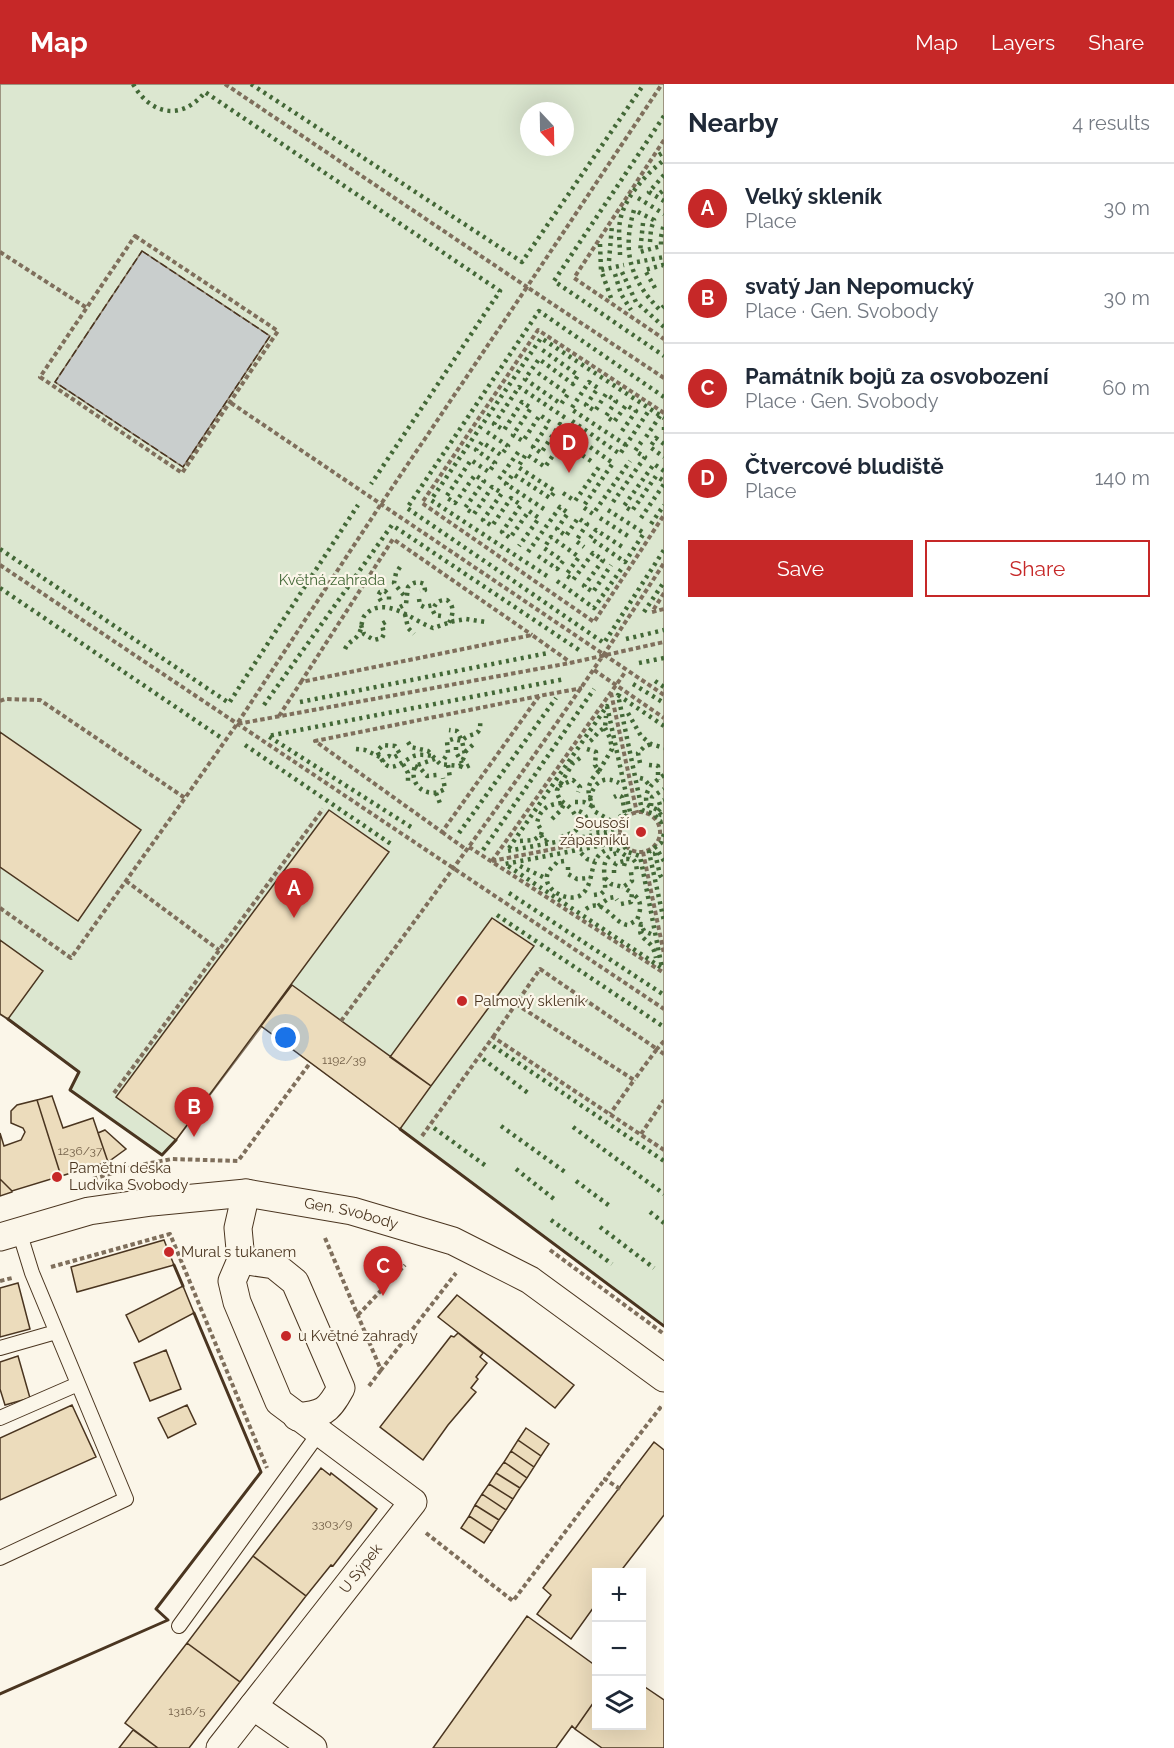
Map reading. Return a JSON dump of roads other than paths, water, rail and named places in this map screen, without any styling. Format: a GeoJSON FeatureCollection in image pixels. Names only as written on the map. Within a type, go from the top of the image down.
{"type":"FeatureCollection","features":[{"type":"Feature","properties":{"kind":"street","name":"Gen. Svobody"},"geometry":{"type":"LineString","coordinates":[[10,1234],[89,1211],[246,1193],[352,1211],[453,1241],[530,1280],[664,1378]]}},
{"type":"Feature","properties":{"kind":"street","name":"U Sýpek"},"geometry":{"type":"LineString","coordinates":[[220,1748],[413,1503],[279,1402],[237,1302],[232,1281],[241,1260],[238,1228],[246,1193]]}},
{"type":"Feature","properties":{"kind":"street"},"geometry":{"type":"LineString","coordinates":[[241,1260],[274,1264],[295,1282],[341,1388],[333,1403],[318,1415],[297,1416]]}},
{"type":"Feature","properties":{"kind":"street"},"geometry":{"type":"LineString","coordinates":[[253,1706],[313,1748]]}},
{"type":"Feature","properties":{"kind":"lane"},"geometry":{"type":"LineString","coordinates":[[0,1558],[126,1499],[32,1273],[10,1234]]}},
{"type":"Feature","properties":{"kind":"lane"},"geometry":{"type":"LineString","coordinates":[[0,1348],[56,1332]]}},
{"type":"Feature","properties":{"kind":"lane"},"geometry":{"type":"LineString","coordinates":[[0,1418],[78,1384]]}},
{"type":"Feature","properties":{"kind":"lane"},"geometry":{"type":"LineString","coordinates":[[178,1626],[319,1432]]}},
{"type":"Feature","properties":{"kind":"place","name":"Čtvercové bludiště"},"geometry":{"type":"Point","coordinates":[569,473]}},
{"type":"Feature","properties":{"kind":"place","name":"Sousoší zápasníků"},"geometry":{"type":"Point","coordinates":[641,832]}},
{"type":"Feature","properties":{"kind":"place","name":"Velký skleník"},"geometry":{"type":"Point","coordinates":[294,918]}},
{"type":"Feature","properties":{"kind":"place","name":"Palmový skleník"},"geometry":{"type":"Point","coordinates":[462,1001]}},
{"type":"Feature","properties":{"kind":"place","name":"svatý Jan Nepomucký"},"geometry":{"type":"Point","coordinates":[194,1137]}},
{"type":"Feature","properties":{"kind":"place","name":"Pamětní deska Ludvíka Svobody"},"geometry":{"type":"Point","coordinates":[57,1177]}},
{"type":"Feature","properties":{"kind":"place","name":"Mural s tukanem"},"geometry":{"type":"Point","coordinates":[169,1252]}},
{"type":"Feature","properties":{"kind":"place","name":"Památník bojů za osvobození"},"geometry":{"type":"Point","coordinates":[383,1296]}},
{"type":"Feature","properties":{"kind":"place","name":"u Květné zahrady"},"geometry":{"type":"Point","coordinates":[286,1336]}},
{"type":"Feature","properties":{"kind":"park label","name":"Květná zahrada"},"geometry":{"type":"Point","coordinates":[332,580]}}]}
